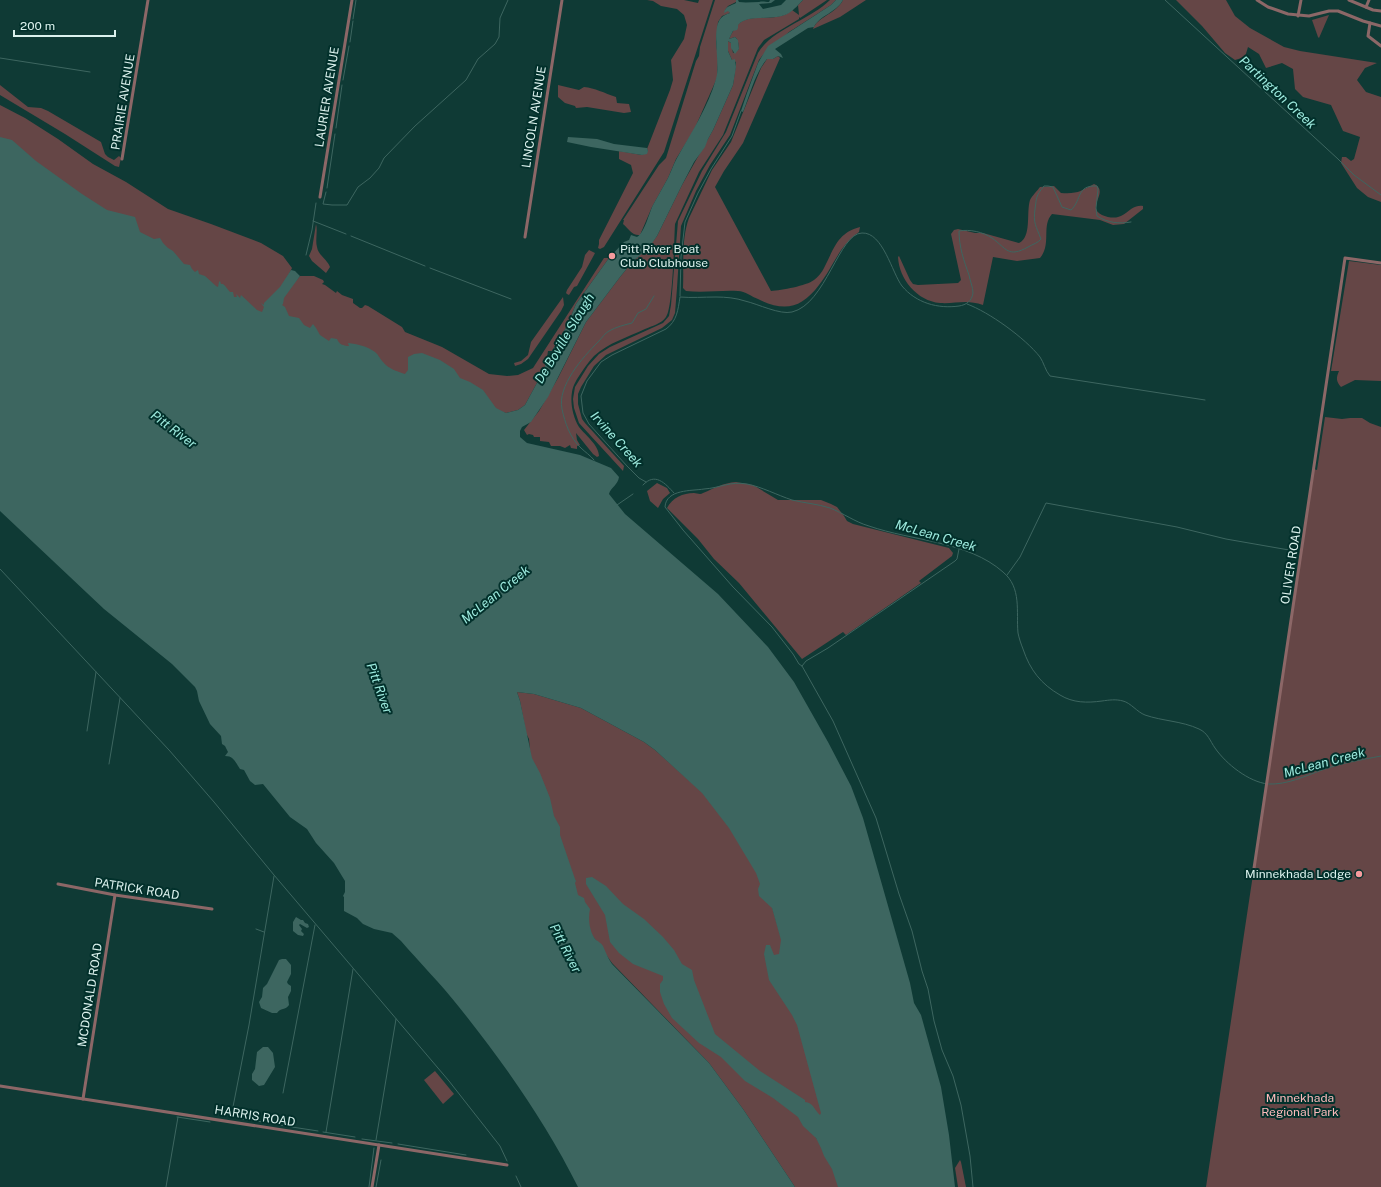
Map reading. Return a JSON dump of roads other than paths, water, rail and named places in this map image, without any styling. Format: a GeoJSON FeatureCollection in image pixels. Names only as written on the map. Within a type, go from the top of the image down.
{"type":"FeatureCollection","features":[{"type":"Feature","properties":{"kind":"street","name":"PRAIRIE AVENUE"},"geometry":{"type":"LineString","coordinates":[[122,159],[148,0]]}},
{"type":"Feature","properties":{"kind":"street","name":"LAURIER AVENUE"},"geometry":{"type":"LineString","coordinates":[[320,197],[352,0]]}},
{"type":"Feature","properties":{"kind":"street","name":"LINCOLN AVENUE"},"geometry":{"type":"LineString","coordinates":[[525,237],[562,0]]}},
{"type":"Feature","properties":{"kind":"street"},"geometry":{"type":"LineString","coordinates":[[1257,0],[1268,7],[1298,16],[1309,16],[1329,11],[1338,11],[1381,26]]}},
{"type":"Feature","properties":{"kind":"street"},"geometry":{"type":"LineString","coordinates":[[1298,16],[1301,0]]}},
{"type":"Feature","properties":{"kind":"street"},"geometry":{"type":"LineString","coordinates":[[1349,0],[1381,11]]}},
{"type":"Feature","properties":{"kind":"street"},"geometry":{"type":"LineString","coordinates":[[1366,7],[1369,0]]}},
{"type":"Feature","properties":{"kind":"street"},"geometry":{"type":"LineString","coordinates":[[1370,23],[1368,36],[1381,46]]}},
{"type":"Feature","properties":{"kind":"street","name":"OLIVER ROAD"},"geometry":{"type":"LineString","coordinates":[[1253,875],[1346,258],[1381,263]]}},
{"type":"Feature","properties":{"kind":"street","name":"PATRICK ROAD"},"geometry":{"type":"LineString","coordinates":[[58,884],[116,895],[212,909]]}},
{"type":"Feature","properties":{"kind":"street","name":"MCDONALD ROAD"},"geometry":{"type":"LineString","coordinates":[[83,1099],[116,895]]}},
{"type":"Feature","properties":{"kind":"street","name":"HARRIS ROAD"},"geometry":{"type":"LineString","coordinates":[[0,1086],[507,1165]]}},
{"type":"Feature","properties":{"kind":"street"},"geometry":{"type":"LineString","coordinates":[[372,1187],[379,1145]]}},
{"type":"Feature","properties":{"kind":"water"},"geometry":{"type":"Polygon","coordinates":[[[736,0],[739,2],[769,2],[770,0],[775,0],[771,3],[759,4],[763,9],[781,5],[786,0],[803,0],[795,9],[783,16],[748,19],[742,21],[738,25],[737,30],[733,31],[729,39],[735,37],[738,40],[739,49],[735,54],[731,48],[731,43],[728,41],[728,51],[732,60],[735,59],[736,67],[733,85],[705,147],[694,162],[657,236],[648,249],[633,261],[586,322],[548,397],[531,422],[522,427],[520,437],[527,443],[580,455],[611,468],[619,477],[609,494],[625,514],[718,594],[768,647],[794,682],[851,786],[863,818],[910,983],[914,1003],[921,1015],[941,1087],[949,1135],[955,1187],[838,1187],[832,1169],[816,1138],[803,1126],[798,1117],[773,1098],[745,1081],[721,1057],[699,1043],[672,1018],[664,1004],[660,992],[660,984],[663,980],[663,976],[633,964],[619,953],[610,942],[605,915],[586,884],[586,878],[592,877],[606,886],[623,904],[644,919],[663,937],[674,950],[682,964],[692,970],[694,980],[715,1034],[760,1071],[805,1100],[805,1102],[810,1103],[820,1115],[821,1113],[797,1025],[769,980],[764,954],[766,945],[770,945],[774,955],[779,954],[781,940],[772,908],[759,896],[758,889],[760,884],[756,873],[729,828],[702,793],[655,750],[644,742],[581,708],[534,694],[517,692],[532,758],[540,773],[550,798],[554,816],[560,827],[560,835],[576,881],[575,883],[578,895],[584,898],[590,909],[590,925],[594,937],[603,946],[612,964],[709,1063],[743,1109],[795,1187],[578,1187],[566,1163],[523,1094],[476,1028],[452,998],[392,933],[374,929],[363,924],[357,918],[344,911],[343,896],[345,892],[345,881],[334,863],[316,843],[307,829],[290,817],[263,784],[255,785],[250,781],[244,770],[240,769],[232,758],[225,756],[228,752],[222,744],[221,736],[210,724],[199,701],[195,687],[172,664],[104,609],[0,511],[0,137],[12,140],[36,161],[107,210],[135,217],[140,232],[154,239],[160,238],[184,264],[190,265],[195,272],[198,270],[199,274],[205,276],[218,287],[220,281],[221,284],[223,284],[230,292],[233,292],[234,297],[237,297],[236,294],[240,298],[241,295],[257,310],[262,312],[264,307],[261,303],[264,305],[264,303],[280,287],[291,270],[295,271],[300,276],[284,298],[282,305],[285,307],[289,316],[299,318],[304,325],[310,328],[313,324],[320,335],[329,341],[331,338],[337,339],[343,345],[349,346],[348,343],[369,348],[388,366],[405,374],[408,370],[408,357],[414,354],[422,353],[440,360],[454,369],[460,378],[483,390],[496,408],[506,413],[518,410],[525,405],[545,370],[545,365],[567,326],[576,304],[609,258],[624,242],[629,240],[631,235],[637,237],[640,235],[653,205],[699,120],[713,89],[717,72],[717,29],[723,16],[730,13],[728,11],[724,13],[725,11],[727,8],[736,3],[736,0]]]}},
{"type":"Feature","properties":{"kind":"water"},"geometry":{"type":"Polygon","coordinates":[[[836,0],[843,0],[814,27],[808,28],[775,49],[783,58],[778,56],[773,59],[767,59],[756,77],[743,112],[741,111],[758,63],[768,46],[831,5],[836,0]]]}},
{"type":"Feature","properties":{"kind":"water"},"geometry":{"type":"Polygon","coordinates":[[[568,137],[597,139],[614,144],[647,148],[648,151],[647,154],[642,155],[591,147],[567,142],[568,137]]]}},
{"type":"Feature","properties":{"kind":"water"},"geometry":{"type":"Polygon","coordinates":[[[296,917],[308,924],[309,927],[307,928],[300,924],[299,925],[304,934],[303,936],[298,935],[293,931],[293,922],[296,917]]]}},
{"type":"Feature","properties":{"kind":"water"},"geometry":{"type":"Polygon","coordinates":[[[286,959],[291,965],[291,974],[287,982],[291,986],[291,991],[288,997],[289,1005],[277,1013],[272,1013],[261,1008],[259,1002],[262,997],[263,988],[267,984],[279,960],[286,959]]]}},
{"type":"Feature","properties":{"kind":"water"},"geometry":{"type":"Polygon","coordinates":[[[263,1047],[268,1047],[273,1053],[275,1067],[264,1085],[259,1086],[252,1080],[252,1074],[255,1069],[257,1052],[263,1047]]]}},
{"type":"Feature","properties":{"kind":"waterway"},"geometry":{"type":"LineString","coordinates":[[353,19],[356,0]]}},
{"type":"Feature","properties":{"kind":"waterway"},"geometry":{"type":"LineString","coordinates":[[326,192],[323,204],[347,205],[358,187],[370,178],[379,168],[384,158],[415,126],[466,80],[478,59],[495,44],[499,37],[500,18],[508,0]]}},
{"type":"Feature","properties":{"kind":"waterway","name":"Partington Creek"},"geometry":{"type":"LineString","coordinates":[[1165,0],[1354,175],[1381,195]]}},
{"type":"Feature","properties":{"kind":"waterway"},"geometry":{"type":"LineString","coordinates":[[350,42],[353,21]]}},
{"type":"Feature","properties":{"kind":"waterway"},"geometry":{"type":"LineString","coordinates":[[343,80],[349,46]]}},
{"type":"Feature","properties":{"kind":"waterway"},"geometry":{"type":"LineString","coordinates":[[0,58],[90,72]]}},
{"type":"Feature","properties":{"kind":"waterway"},"geometry":{"type":"LineString","coordinates":[[336,128],[342,85]]}},
{"type":"Feature","properties":{"kind":"waterway"},"geometry":{"type":"LineString","coordinates":[[680,296],[681,257],[685,222],[711,169],[732,136],[741,111]]}},
{"type":"Feature","properties":{"kind":"waterway"},"geometry":{"type":"LineString","coordinates":[[327,188],[335,134]]}},
{"type":"Feature","properties":{"kind":"waterway","name":"Irvine Creek"},"geometry":{"type":"LineString","coordinates":[[646,482],[639,478],[627,466],[589,424],[583,413],[581,396],[587,381],[601,362],[670,326],[675,319],[680,297],[731,298],[750,302],[775,311],[787,313],[792,312],[804,306],[814,296],[846,244],[854,236],[862,233],[869,234],[876,239],[886,254],[898,280],[914,297],[928,304],[943,307],[959,306],[968,302],[973,293],[973,288],[961,248],[959,231],[972,231],[985,234],[1005,249],[1012,252],[1016,252],[1038,242],[1041,239],[1036,227],[1034,214],[1036,199],[1044,186],[1053,187],[1062,207],[1071,210],[1082,191],[1090,186],[1097,186],[1097,216],[1114,222],[1131,222]]}},
{"type":"Feature","properties":{"kind":"waterway"},"geometry":{"type":"LineString","coordinates":[[306,255],[316,203]]}},
{"type":"Feature","properties":{"kind":"waterway"},"geometry":{"type":"LineString","coordinates":[[313,221],[346,234]]}},
{"type":"Feature","properties":{"kind":"waterway"},"geometry":{"type":"LineString","coordinates":[[351,236],[425,266]]}},
{"type":"Feature","properties":{"kind":"waterway"},"geometry":{"type":"LineString","coordinates":[[430,268],[511,299]]}},
{"type":"Feature","properties":{"kind":"waterway"},"geometry":{"type":"LineString","coordinates":[[594,460],[577,444],[568,430],[562,409],[561,400],[563,391],[572,372],[605,334],[614,328],[632,323],[638,313],[646,309],[654,296]]}},
{"type":"Feature","properties":{"kind":"waterway"},"geometry":{"type":"LineString","coordinates":[[967,304],[996,319],[1016,334],[1040,357],[1050,376],[1205,400]]}},
{"type":"Feature","properties":{"kind":"waterway","name":"McLean Creek"},"geometry":{"type":"LineString","coordinates":[[643,485],[652,479],[660,480],[674,493]]}},
{"type":"Feature","properties":{"kind":"waterway","name":"McLean Creek"},"geometry":{"type":"LineString","coordinates":[[973,1187],[970,1156],[961,1105],[953,1076],[942,1050],[934,1021],[928,989],[912,931],[876,818],[833,721],[802,666],[793,654],[772,627],[733,587],[683,530],[665,507],[666,501],[670,497],[680,492],[735,483],[747,484],[792,500],[830,508],[869,526],[939,543],[973,554],[989,562],[1009,578],[1016,593],[1018,633],[1026,657],[1037,676],[1053,691],[1065,698],[1075,701],[1096,702],[1120,700],[1126,702],[1145,715],[1186,724],[1199,729],[1207,735],[1225,760],[1238,771],[1261,783],[1275,784],[1289,782],[1336,765],[1381,756]]}},
{"type":"Feature","properties":{"kind":"waterway","name":"McLean Creek"},"geometry":{"type":"LineString","coordinates":[[617,505],[633,494]]}},
{"type":"Feature","properties":{"kind":"waterway"},"geometry":{"type":"LineString","coordinates":[[1007,575],[1020,557],[1046,503],[1177,527],[1226,539],[1289,550]]}},
{"type":"Feature","properties":{"kind":"waterway"},"geometry":{"type":"LineString","coordinates":[[802,666],[806,661],[828,648],[955,561],[957,559],[959,549]]}},
{"type":"Feature","properties":{"kind":"waterway"},"geometry":{"type":"LineString","coordinates":[[0,569],[169,750],[214,802],[449,1081],[500,1146],[507,1161]]}},
{"type":"Feature","properties":{"kind":"waterway"},"geometry":{"type":"LineString","coordinates":[[87,731],[96,672]]}},
{"type":"Feature","properties":{"kind":"waterway"},"geometry":{"type":"LineString","coordinates":[[109,764],[120,698]]}},
{"type":"Feature","properties":{"kind":"waterway"},"geometry":{"type":"LineString","coordinates":[[231,1117],[249,1025],[274,876]]}},
{"type":"Feature","properties":{"kind":"waterway"},"geometry":{"type":"LineString","coordinates":[[283,1093],[315,925]]}},
{"type":"Feature","properties":{"kind":"waterway"},"geometry":{"type":"LineString","coordinates":[[256,929],[264,932]]}},
{"type":"Feature","properties":{"kind":"waterway"},"geometry":{"type":"LineString","coordinates":[[326,1132],[353,969]]}},
{"type":"Feature","properties":{"kind":"waterway"},"geometry":{"type":"LineString","coordinates":[[376,1140],[396,1019]]}},
{"type":"Feature","properties":{"kind":"waterway"},"geometry":{"type":"LineString","coordinates":[[177,1117],[210,1122]]}},
{"type":"Feature","properties":{"kind":"waterway"},"geometry":{"type":"LineString","coordinates":[[166,1187],[178,1117]]}},
{"type":"Feature","properties":{"kind":"waterway"},"geometry":{"type":"LineString","coordinates":[[242,1119],[263,1122]]}},
{"type":"Feature","properties":{"kind":"waterway"},"geometry":{"type":"LineString","coordinates":[[279,1125],[318,1131]]}},
{"type":"Feature","properties":{"kind":"waterway"},"geometry":{"type":"LineString","coordinates":[[323,1132],[355,1137]]}},
{"type":"Feature","properties":{"kind":"waterway"},"geometry":{"type":"LineString","coordinates":[[362,1139],[392,1143]]}},
{"type":"Feature","properties":{"kind":"waterway"},"geometry":{"type":"LineString","coordinates":[[398,1144],[466,1155]]}},
{"type":"Feature","properties":{"kind":"waterway"},"geometry":{"type":"LineString","coordinates":[[369,1187],[374,1148]]}},
{"type":"Feature","properties":{"kind":"waterway"},"geometry":{"type":"LineString","coordinates":[[376,1187],[381,1160]]}},
{"type":"Feature","properties":{"kind":"waterway"},"geometry":{"type":"LineString","coordinates":[[516,1176],[521,1187]]}},
{"type":"Feature","properties":{"kind":"place","name":"Pitt River Boat Club Clubhouse"},"geometry":{"type":"Point","coordinates":[612,256]}},
{"type":"Feature","properties":{"kind":"place","name":"Minnekhada Lodge"},"geometry":{"type":"Point","coordinates":[1359,874]}},
{"type":"Feature","properties":{"kind":"water label","name":"De Boville Slough"},"geometry":{"type":"Point","coordinates":[564,338]}},
{"type":"Feature","properties":{"kind":"water label","name":"Pitt River"},"geometry":{"type":"Point","coordinates":[174,429]}},
{"type":"Feature","properties":{"kind":"water label","name":"Pitt River"},"geometry":{"type":"Point","coordinates":[380,688]}},
{"type":"Feature","properties":{"kind":"water label","name":"Pitt River"},"geometry":{"type":"Point","coordinates":[566,948]}},
{"type":"Feature","properties":{"kind":"park label","name":"Minnekhada Regional Park"},"geometry":{"type":"Point","coordinates":[1300,1105]}}]}
